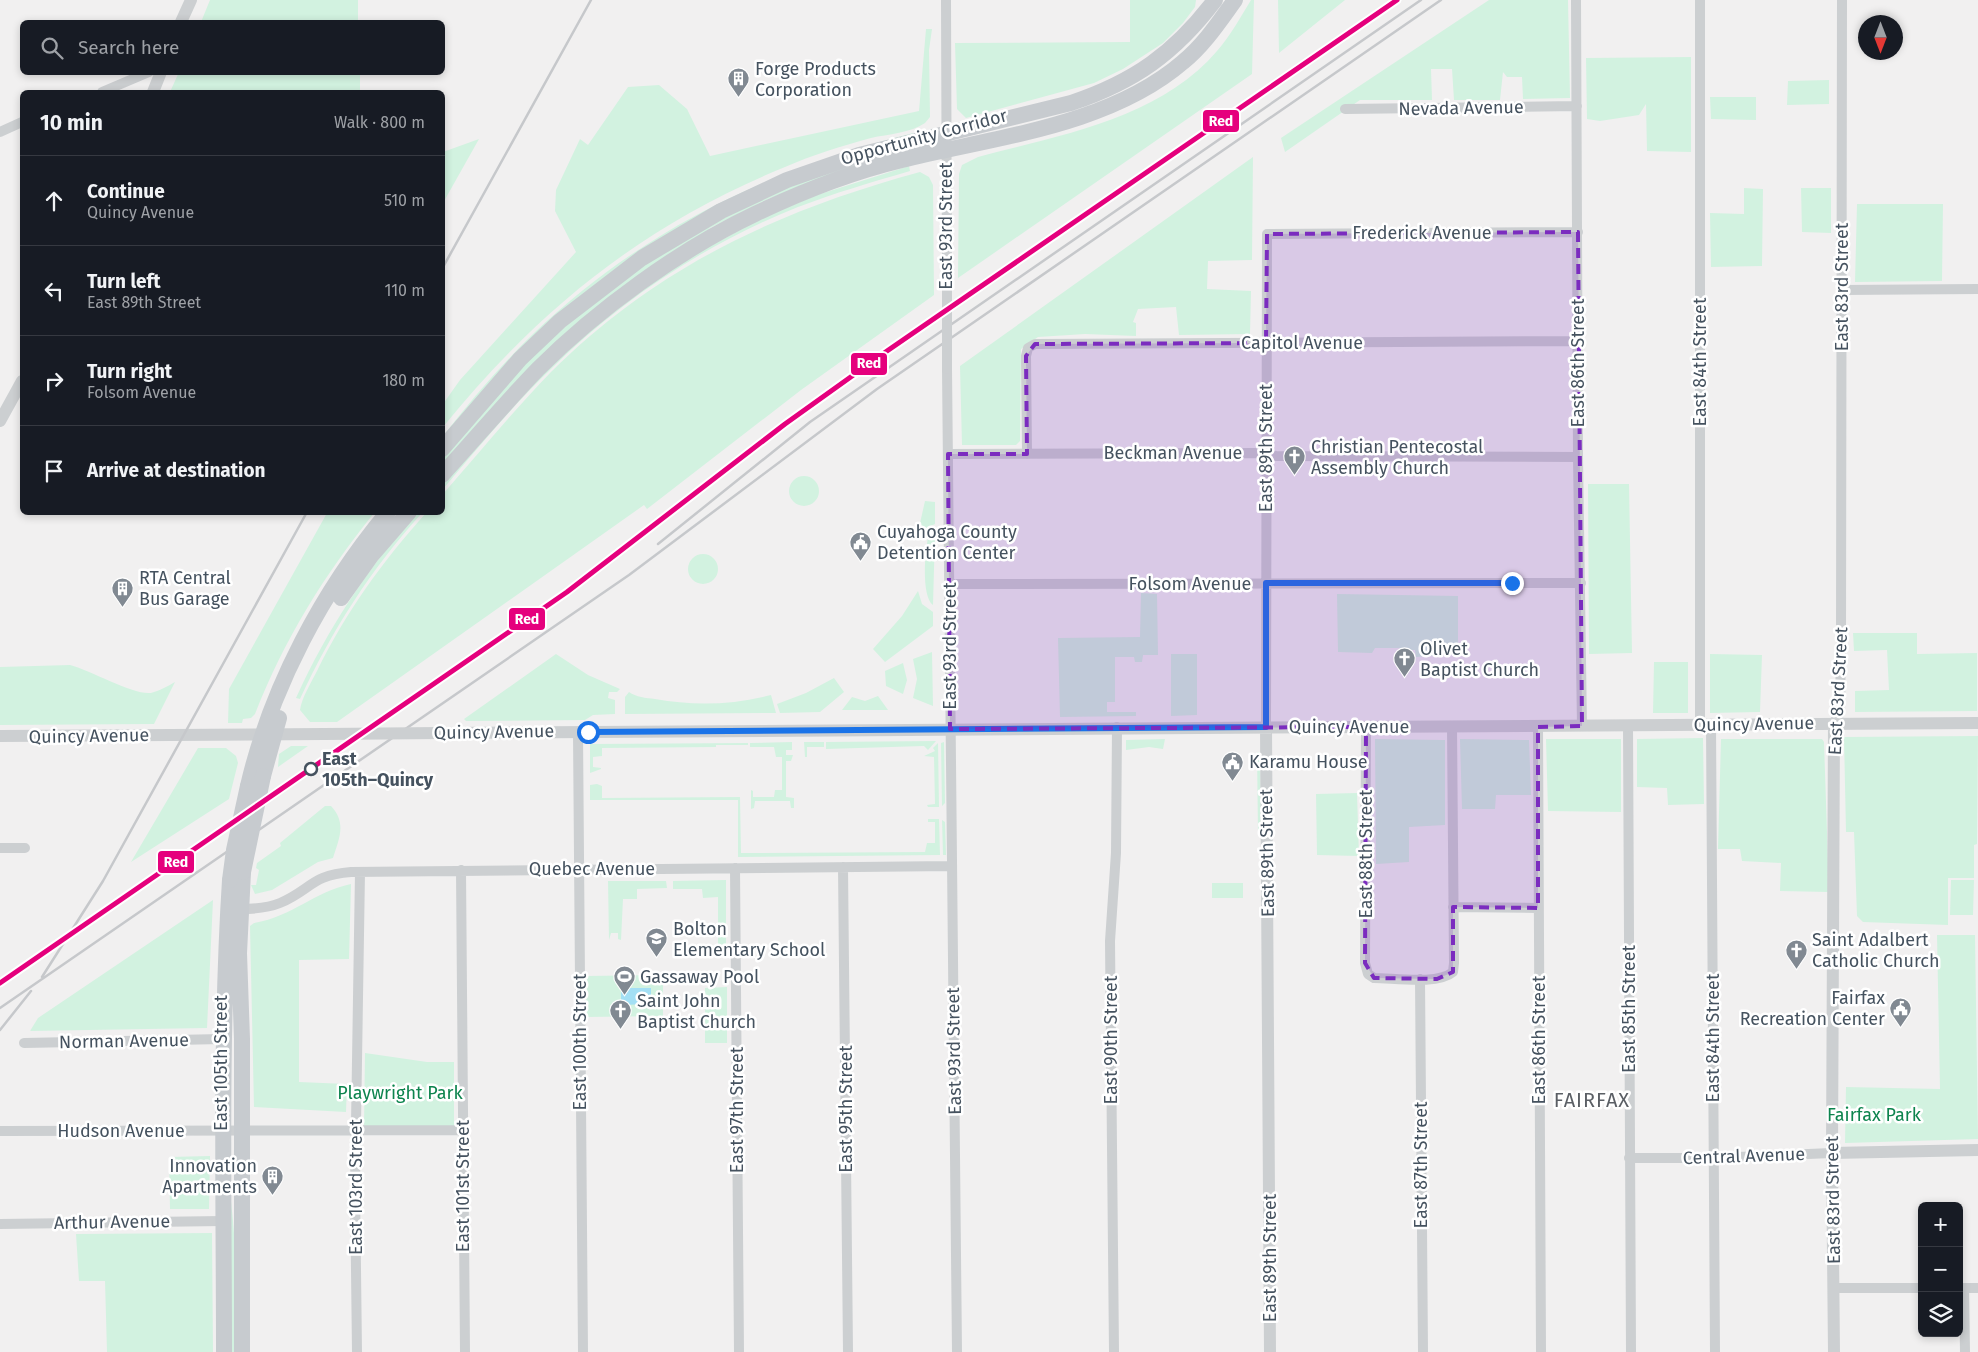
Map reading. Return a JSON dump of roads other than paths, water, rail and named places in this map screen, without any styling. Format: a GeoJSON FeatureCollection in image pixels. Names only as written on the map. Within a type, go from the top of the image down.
{"type":"FeatureCollection","features":[{"type":"Feature","properties":{"kind":"main road","name":"Opportunity Corridor"},"geometry":{"type":"LineString","coordinates":[[445,472],[552,356],[609,307],[666,266],[734,225],[791,198],[889,163],[1072,120],[1109,106],[1139,92],[1165,76],[1191,55],[1210,34],[1234,0]]}},
{"type":"Feature","properties":{"kind":"main road","name":"Opportunity Corridor"},"geometry":{"type":"LineString","coordinates":[[445,446],[520,359],[560,321],[618,275],[685,231],[750,196],[818,168],[859,155],[1071,103],[1115,86],[1143,70],[1165,54],[1187,34],[1211,3]]}},
{"type":"Feature","properties":{"kind":"main road"},"geometry":{"type":"LineString","coordinates":[[268,734],[300,648],[318,614],[371,533],[386,515]]}},
{"type":"Feature","properties":{"kind":"main road"},"geometry":{"type":"LineString","coordinates":[[268,734],[330,616],[371,556],[406,515]]}},
{"type":"Feature","properties":{"kind":"main road","name":"East 105th Street"},"geometry":{"type":"LineString","coordinates":[[224,1352],[223,1039],[225,960],[237,876],[263,776],[268,734]]}},
{"type":"Feature","properties":{"kind":"main road","name":"East 105th Street"},"geometry":{"type":"LineString","coordinates":[[242,1352],[239,953],[241,909],[234,850],[248,786],[268,734]]}},
{"type":"Feature","properties":{"kind":"street"},"geometry":{"type":"LineString","coordinates":[[182,20],[191,0]]}},
{"type":"Feature","properties":{"kind":"street","name":"East 93rd Street"},"geometry":{"type":"LineString","coordinates":[[946,0],[946,275],[957,1352]]}},
{"type":"Feature","properties":{"kind":"street","name":"East 86th Street"},"geometry":{"type":"LineString","coordinates":[[1576,0],[1578,457],[1582,726]]}},
{"type":"Feature","properties":{"kind":"street","name":"East 84th Street"},"geometry":{"type":"LineString","coordinates":[[1700,0],[1706,724],[1715,1352]]}},
{"type":"Feature","properties":{"kind":"street","name":"East 83rd Street"},"geometry":{"type":"LineString","coordinates":[[1834,1352],[1832,1153],[1834,723],[1840,713],[1842,0]]}},
{"type":"Feature","properties":{"kind":"street"},"geometry":{"type":"LineString","coordinates":[[107,90],[142,75]]}},
{"type":"Feature","properties":{"kind":"street"},"geometry":{"type":"LineString","coordinates":[[154,90],[160,75]]}},
{"type":"Feature","properties":{"kind":"street","name":"Nevada Avenue"},"geometry":{"type":"LineString","coordinates":[[1345,109],[1577,106]]}},
{"type":"Feature","properties":{"kind":"street"},"geometry":{"type":"LineString","coordinates":[[0,132],[20,123]]}},
{"type":"Feature","properties":{"kind":"street","name":"Frederick Avenue"},"geometry":{"type":"LineString","coordinates":[[1267,234],[1578,232]]}},
{"type":"Feature","properties":{"kind":"street","name":"East 89th Street"},"geometry":{"type":"LineString","coordinates":[[1267,234],[1266,727],[1270,1352]]}},
{"type":"Feature","properties":{"kind":"street"},"geometry":{"type":"LineString","coordinates":[[1842,290],[1978,289]]}},
{"type":"Feature","properties":{"kind":"street","name":"Capitol Avenue"},"geometry":{"type":"LineString","coordinates":[[1027,454],[1026,356],[1028,348],[1035,344],[1578,341]]}},
{"type":"Feature","properties":{"kind":"street"},"geometry":{"type":"LineString","coordinates":[[0,421],[20,385]]}},
{"type":"Feature","properties":{"kind":"street","name":"Beckman Avenue"},"geometry":{"type":"LineString","coordinates":[[948,454],[1258,453],[1266,455],[1578,457]]}},
{"type":"Feature","properties":{"kind":"street","name":"Folsom Avenue"},"geometry":{"type":"LineString","coordinates":[[950,584],[1581,583]]}},
{"type":"Feature","properties":{"kind":"street","name":"Quincy Avenue"},"geometry":{"type":"LineString","coordinates":[[0,736],[1117,727],[1538,727],[1978,723]]}},
{"type":"Feature","properties":{"kind":"street","name":"East 85th Street"},"geometry":{"type":"LineString","coordinates":[[1628,726],[1631,1352]]}},
{"type":"Feature","properties":{"kind":"street","name":"East 90th Street"},"geometry":{"type":"LineString","coordinates":[[1114,1352],[1110,941],[1116,852],[1117,727]]}},
{"type":"Feature","properties":{"kind":"street","name":"East 88th Street"},"geometry":{"type":"LineString","coordinates":[[1366,727],[1365,963],[1368,974],[1374,978],[1420,979]]}},
{"type":"Feature","properties":{"kind":"street"},"geometry":{"type":"LineString","coordinates":[[1420,979],[1448,977],[1453,972],[1452,727]]}},
{"type":"Feature","properties":{"kind":"street","name":"East 86th Street"},"geometry":{"type":"LineString","coordinates":[[1538,727],[1540,1352]]}},
{"type":"Feature","properties":{"kind":"street","name":"East 100th Street"},"geometry":{"type":"LineString","coordinates":[[578,732],[583,1352]]}},
{"type":"Feature","properties":{"kind":"street"},"geometry":{"type":"LineString","coordinates":[[0,848],[25,848]]}},
{"type":"Feature","properties":{"kind":"street","name":"East 95th Street"},"geometry":{"type":"LineString","coordinates":[[843,866],[848,1352]]}},
{"type":"Feature","properties":{"kind":"street","name":"Quebec Avenue"},"geometry":{"type":"LineString","coordinates":[[241,909],[259,908],[280,903],[315,880],[331,874],[360,872],[952,866]]}},
{"type":"Feature","properties":{"kind":"street","name":"East 97th Street"},"geometry":{"type":"LineString","coordinates":[[735,868],[739,1352]]}},
{"type":"Feature","properties":{"kind":"street","name":"East 101st Street"},"geometry":{"type":"LineString","coordinates":[[461,870],[465,1352]]}},
{"type":"Feature","properties":{"kind":"street","name":"East 103rd Street"},"geometry":{"type":"LineString","coordinates":[[357,1352],[356,1130],[360,872]]}},
{"type":"Feature","properties":{"kind":"street"},"geometry":{"type":"LineString","coordinates":[[1453,907],[1538,908]]}},
{"type":"Feature","properties":{"kind":"street","name":"East 87th Street"},"geometry":{"type":"LineString","coordinates":[[1420,979],[1423,1352]]}},
{"type":"Feature","properties":{"kind":"street","name":"Norman Avenue"},"geometry":{"type":"LineString","coordinates":[[24,1043],[223,1039]]}},
{"type":"Feature","properties":{"kind":"street","name":"Hudson Avenue"},"geometry":{"type":"LineString","coordinates":[[0,1131],[463,1130]]}},
{"type":"Feature","properties":{"kind":"street","name":"Central Avenue"},"geometry":{"type":"LineString","coordinates":[[1629,1158],[1713,1158],[1978,1150]]}},
{"type":"Feature","properties":{"kind":"street","name":"Arthur Avenue"},"geometry":{"type":"LineString","coordinates":[[0,1224],[223,1221]]}},
{"type":"Feature","properties":{"kind":"street"},"geometry":{"type":"LineString","coordinates":[[1834,1288],[1918,1288]]}},
{"type":"Feature","properties":{"kind":"street"},"geometry":{"type":"LineString","coordinates":[[1963,1288],[1978,1288]]}},
{"type":"Feature","properties":{"kind":"street"},"geometry":{"type":"LineString","coordinates":[[1962,1292],[1965,1352]]}},
{"type":"Feature","properties":{"kind":"water"},"geometry":{"type":"Polygon","coordinates":[[[621,988],[651,988],[651,1004],[621,1005],[621,988]]]}},
{"type":"Feature","properties":{"kind":"railway"},"geometry":{"type":"LineString","coordinates":[[445,264],[591,0]]}},
{"type":"Feature","properties":{"kind":"railway"},"geometry":{"type":"LineString","coordinates":[[658,544],[810,422],[1421,0]]}},
{"type":"Feature","properties":{"kind":"railway"},"geometry":{"type":"LineString","coordinates":[[0,1008],[629,575],[877,389],[1441,0]]}},
{"type":"Feature","properties":{"kind":"railway"},"geometry":{"type":"LineString","coordinates":[[42,977],[103,881],[305,515]]}},
{"type":"Feature","properties":{"kind":"railway"},"geometry":{"type":"LineString","coordinates":[[0,1030],[31,991]]}},
{"type":"Feature","properties":{"kind":"place","name":"Forge Products Corporation"},"geometry":{"type":"Point","coordinates":[739,98]}},
{"type":"Feature","properties":{"kind":"place","name":"Christian Pentecostal Assembly Church"},"geometry":{"type":"Point","coordinates":[1295,476]}},
{"type":"Feature","properties":{"kind":"place","name":"Cuyahoga County Detention Center"},"geometry":{"type":"Point","coordinates":[861,561]}},
{"type":"Feature","properties":{"kind":"place","name":"RTA Central Bus Garage"},"geometry":{"type":"Point","coordinates":[123,607]}},
{"type":"Feature","properties":{"kind":"place","name":"Olivet Baptist Church"},"geometry":{"type":"Point","coordinates":[1404,678]}},
{"type":"Feature","properties":{"kind":"place","name":"East 105th–Quincy"},"geometry":{"type":"Point","coordinates":[311,769]}},
{"type":"Feature","properties":{"kind":"place","name":"Karamu House"},"geometry":{"type":"Point","coordinates":[1233,781]}},
{"type":"Feature","properties":{"kind":"place","name":"Bolton Elementary School"},"geometry":{"type":"Point","coordinates":[657,958]}},
{"type":"Feature","properties":{"kind":"place","name":"Saint Adalbert Catholic Church"},"geometry":{"type":"Point","coordinates":[1796,969]}},
{"type":"Feature","properties":{"kind":"place","name":"Gassaway Pool"},"geometry":{"type":"Point","coordinates":[624,996]}},
{"type":"Feature","properties":{"kind":"place","name":"Fairfax Recreation Center"},"geometry":{"type":"Point","coordinates":[1901,1027]}},
{"type":"Feature","properties":{"kind":"place","name":"Saint John Baptist Church"},"geometry":{"type":"Point","coordinates":[621,1030]}},
{"type":"Feature","properties":{"kind":"place","name":"Innovation Apartments"},"geometry":{"type":"Point","coordinates":[273,1195]}},
{"type":"Feature","properties":{"kind":"district","name":"FAIRFAX"},"geometry":{"type":"Point","coordinates":[1592,1100]}},
{"type":"Feature","properties":{"kind":"park label","name":"Playwright Park"},"geometry":{"type":"Point","coordinates":[400,1093]}},
{"type":"Feature","properties":{"kind":"park label","name":"Fairfax Park"},"geometry":{"type":"Point","coordinates":[1874,1115]}}]}
